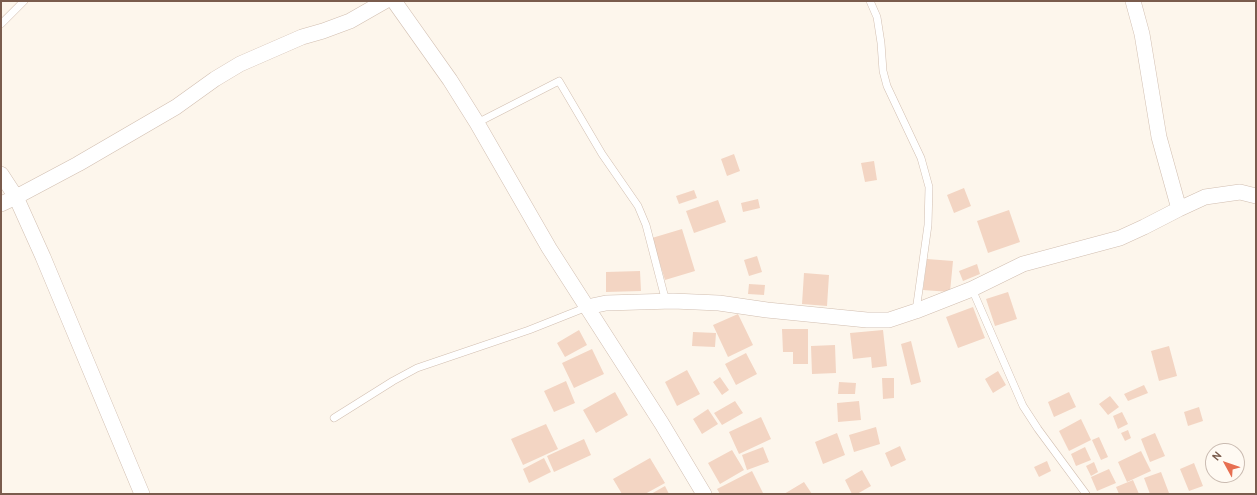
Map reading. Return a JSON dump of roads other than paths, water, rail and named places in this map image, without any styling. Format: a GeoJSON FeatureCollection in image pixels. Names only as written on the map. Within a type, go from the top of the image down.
{"type":"FeatureCollection","features":[{"type":"Feature","properties":{"kind":"street"},"geometry":{"type":"LineString","coordinates":[[1,204],[78,164],[176,107],[240,64],[302,37],[350,21],[385,1]]}},
{"type":"Feature","properties":{"kind":"street"},"geometry":{"type":"LineString","coordinates":[[394,1],[450,80],[477,123],[549,248],[662,424],[704,494]]}},
{"type":"Feature","properties":{"kind":"street"},"geometry":{"type":"LineString","coordinates":[[1133,1],[1142,34],[1158,137],[1178,209]]}},
{"type":"Feature","properties":{"kind":"street"},"geometry":{"type":"LineString","coordinates":[[1,174],[16,197],[43,257],[142,494]]}},
{"type":"Feature","properties":{"kind":"street"},"geometry":{"type":"LineString","coordinates":[[587,307],[606,303],[719,303],[768,310],[867,320],[889,320],[972,289],[1023,264],[1120,238],[1205,197],[1240,192],[1256,196]]}},
{"type":"Feature","properties":{"kind":"lane"},"geometry":{"type":"LineString","coordinates":[[1,24],[24,1]]}},
{"type":"Feature","properties":{"kind":"lane"},"geometry":{"type":"LineString","coordinates":[[870,1],[877,17],[883,71],[887,86],[921,158],[929,187],[928,225],[916,311]]}},
{"type":"Feature","properties":{"kind":"lane"},"geometry":{"type":"LineString","coordinates":[[477,123],[559,81],[602,154],[638,206],[646,225],[666,302]]}},
{"type":"Feature","properties":{"kind":"lane"},"geometry":{"type":"LineString","coordinates":[[972,289],[1023,406],[1086,494]]}},
{"type":"Feature","properties":{"kind":"lane"},"geometry":{"type":"LineString","coordinates":[[334,418],[393,381],[417,368],[529,330],[587,307]]}}]}
